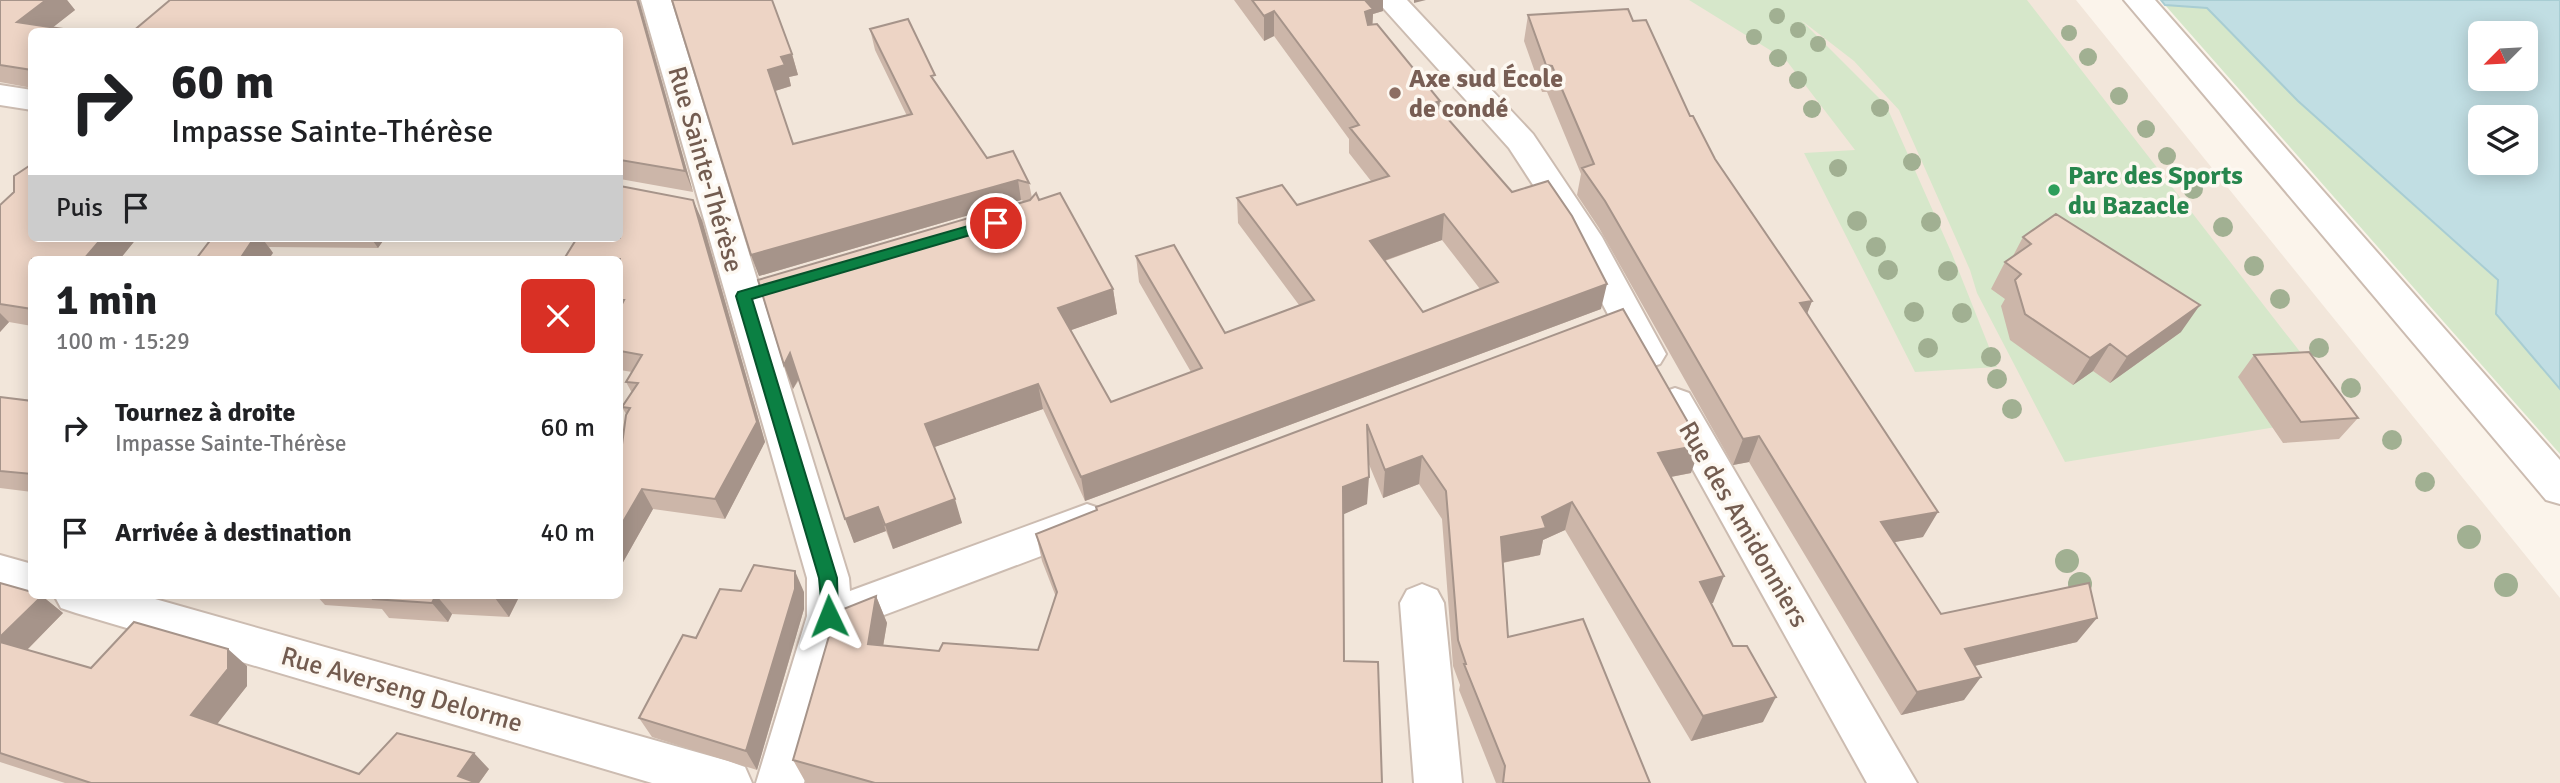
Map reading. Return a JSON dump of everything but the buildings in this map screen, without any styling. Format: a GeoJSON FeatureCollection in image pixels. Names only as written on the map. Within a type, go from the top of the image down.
{"type":"FeatureCollection","features":[{"type":"Feature","properties":{"kind":"street","name":"Rue Sainte-Thérèse"},"geometry":{"type":"LineString","coordinates":[[656,0],[699,205],[759,291],[828,578],[829,616],[780,783]]}},
{"type":"Feature","properties":{"kind":"street","name":"Rue des Amidonniers"},"geometry":{"type":"LineString","coordinates":[[1391,0],[1521,141],[1585,237],[1627,316],[1893,783]]}},
{"type":"Feature","properties":{"kind":"street"},"geometry":{"type":"LineString","coordinates":[[2139,0],[2560,488]]}},
{"type":"Feature","properties":{"kind":"street"},"geometry":{"type":"LineString","coordinates":[[0,95],[28,99]]}},
{"type":"Feature","properties":{"kind":"street"},"geometry":{"type":"LineString","coordinates":[[1586,330],[1627,316]]}},
{"type":"Feature","properties":{"kind":"street"},"geometry":{"type":"LineString","coordinates":[[829,616],[883,599],[1117,509]]}},
{"type":"Feature","properties":{"kind":"street"},"geometry":{"type":"LineString","coordinates":[[0,573],[28,581]]}},
{"type":"Feature","properties":{"kind":"street","name":"Rue Averseng Delorme"},"geometry":{"type":"LineString","coordinates":[[90,599],[728,783]]}},
{"type":"Feature","properties":{"kind":"street"},"geometry":{"type":"LineString","coordinates":[[1422,603],[1438,783]]}},
{"type":"Feature","properties":{"kind":"shaded area"},"geometry":{"type":"Polygon","coordinates":[[[0,0],[2076,0],[2560,598],[2560,783],[0,783],[0,0]]]}},
{"type":"Feature","properties":{"kind":"green space","name":"Parc des Sports du Bazacle"},"geometry":{"type":"Polygon","coordinates":[[[1689,0],[2027,0],[2349,415],[2065,462],[1977,293],[1970,270],[1899,110],[1854,61],[1801,20],[1886,105],[1952,254],[1997,367],[1915,372],[1804,153],[1855,150],[1786,60],[1689,0]]]}},
{"type":"Feature","properties":{"kind":"green space"},"geometry":{"type":"Polygon","coordinates":[[[2165,5],[2207,8],[2298,101],[2498,281],[2496,314],[2560,389],[2560,454],[2165,5]]]}},
{"type":"Feature","properties":{"kind":"water"},"geometry":{"type":"Polygon","coordinates":[[[2161,0],[2560,0],[2560,389],[2496,314],[2498,280],[2298,101],[2207,8],[2165,5],[2161,0]]]}},
{"type":"Feature","properties":{"kind":"place","name":"Axe sud École de condé"},"geometry":{"type":"Point","coordinates":[1395,93]}},
{"type":"Feature","properties":{"kind":"place","name":"Parc des Sports du Bazacle"},"geometry":{"type":"Point","coordinates":[2054,190]}},
{"type":"Feature","properties":{"kind":"route"},"geometry":{"type":"LineString","coordinates":[[829,616],[828,578],[743,296],[996,223]]}}]}
